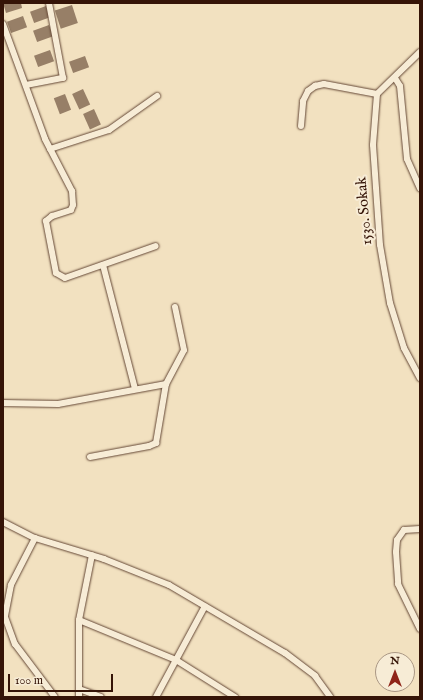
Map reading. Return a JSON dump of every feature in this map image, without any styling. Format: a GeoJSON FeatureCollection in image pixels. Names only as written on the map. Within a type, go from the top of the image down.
{"type":"FeatureCollection","features":[{"type":"Feature","properties":{"kind":"street"},"geometry":{"type":"LineString","coordinates":[[26,85],[63,78],[49,3]]}},
{"type":"Feature","properties":{"kind":"street"},"geometry":{"type":"LineString","coordinates":[[3,24],[50,149],[72,191],[73,202],[68,211],[52,216],[46,221],[56,273],[65,278],[156,246]]}},
{"type":"Feature","properties":{"kind":"street"},"geometry":{"type":"LineString","coordinates":[[301,126],[303,101],[308,91],[315,86],[328,85],[377,94],[419,55]]}},
{"type":"Feature","properties":{"kind":"street"},"geometry":{"type":"LineString","coordinates":[[395,78],[400,86],[407,159],[420,188]]}},
{"type":"Feature","properties":{"kind":"street","name":"1530. Sokak"},"geometry":{"type":"LineString","coordinates":[[377,94],[373,145],[380,245],[390,303],[404,348],[420,378]]}},
{"type":"Feature","properties":{"kind":"street"},"geometry":{"type":"LineString","coordinates":[[50,149],[109,130],[157,96]]}},
{"type":"Feature","properties":{"kind":"street"},"geometry":{"type":"LineString","coordinates":[[103,265],[135,389]]}},
{"type":"Feature","properties":{"kind":"street"},"geometry":{"type":"LineString","coordinates":[[90,456],[149,446],[156,443],[166,384],[184,346],[175,307]]}},
{"type":"Feature","properties":{"kind":"street"},"geometry":{"type":"LineString","coordinates":[[3,403],[49,405],[166,384]]}},
{"type":"Feature","properties":{"kind":"street"},"geometry":{"type":"LineString","coordinates":[[3,522],[35,538],[92,555],[169,585],[285,653],[315,676],[330,697]]}},
{"type":"Feature","properties":{"kind":"street"},"geometry":{"type":"LineString","coordinates":[[420,529],[404,530],[397,540],[396,552],[398,584],[420,629]]}},
{"type":"Feature","properties":{"kind":"street"},"geometry":{"type":"LineString","coordinates":[[35,538],[11,585],[5,617],[9,635],[55,697]]}},
{"type":"Feature","properties":{"kind":"street"},"geometry":{"type":"LineString","coordinates":[[79,697],[79,620],[92,555]]}},
{"type":"Feature","properties":{"kind":"street"},"geometry":{"type":"LineString","coordinates":[[156,697],[205,606]]}},
{"type":"Feature","properties":{"kind":"street"},"geometry":{"type":"LineString","coordinates":[[79,620],[176,660],[235,697]]}},
{"type":"Feature","properties":{"kind":"street"},"geometry":{"type":"LineString","coordinates":[[79,689],[101,697]]}},
{"type":"Feature","properties":{"kind":"building"},"geometry":{"type":"Polygon","coordinates":[[[3,3],[21,3],[22,8],[6,13],[3,3]]]}},
{"type":"Feature","properties":{"kind":"building"},"geometry":{"type":"Polygon","coordinates":[[[72,5],[78,23],[61,29],[55,11],[72,5]]]}},
{"type":"Feature","properties":{"kind":"building"},"geometry":{"type":"Polygon","coordinates":[[[46,6],[50,17],[34,23],[30,12],[46,6]]]}},
{"type":"Feature","properties":{"kind":"building"},"geometry":{"type":"Polygon","coordinates":[[[23,16],[27,27],[11,33],[7,22],[23,16]]]}},
{"type":"Feature","properties":{"kind":"building"},"geometry":{"type":"Polygon","coordinates":[[[49,25],[53,36],[37,42],[33,31],[49,25]]]}},
{"type":"Feature","properties":{"kind":"building"},"geometry":{"type":"Polygon","coordinates":[[[50,50],[54,61],[38,67],[34,56],[50,50]]]}},
{"type":"Feature","properties":{"kind":"building"},"geometry":{"type":"Polygon","coordinates":[[[85,56],[89,67],[73,73],[69,62],[85,56]]]}},
{"type":"Feature","properties":{"kind":"building"},"geometry":{"type":"Polygon","coordinates":[[[83,89],[90,104],[79,109],[72,94],[83,89]]]}},
{"type":"Feature","properties":{"kind":"building"},"geometry":{"type":"Polygon","coordinates":[[[65,94],[71,110],[60,114],[54,98],[65,94]]]}},
{"type":"Feature","properties":{"kind":"building"},"geometry":{"type":"Polygon","coordinates":[[[94,109],[101,125],[90,129],[83,114],[94,109]]]}}]}
